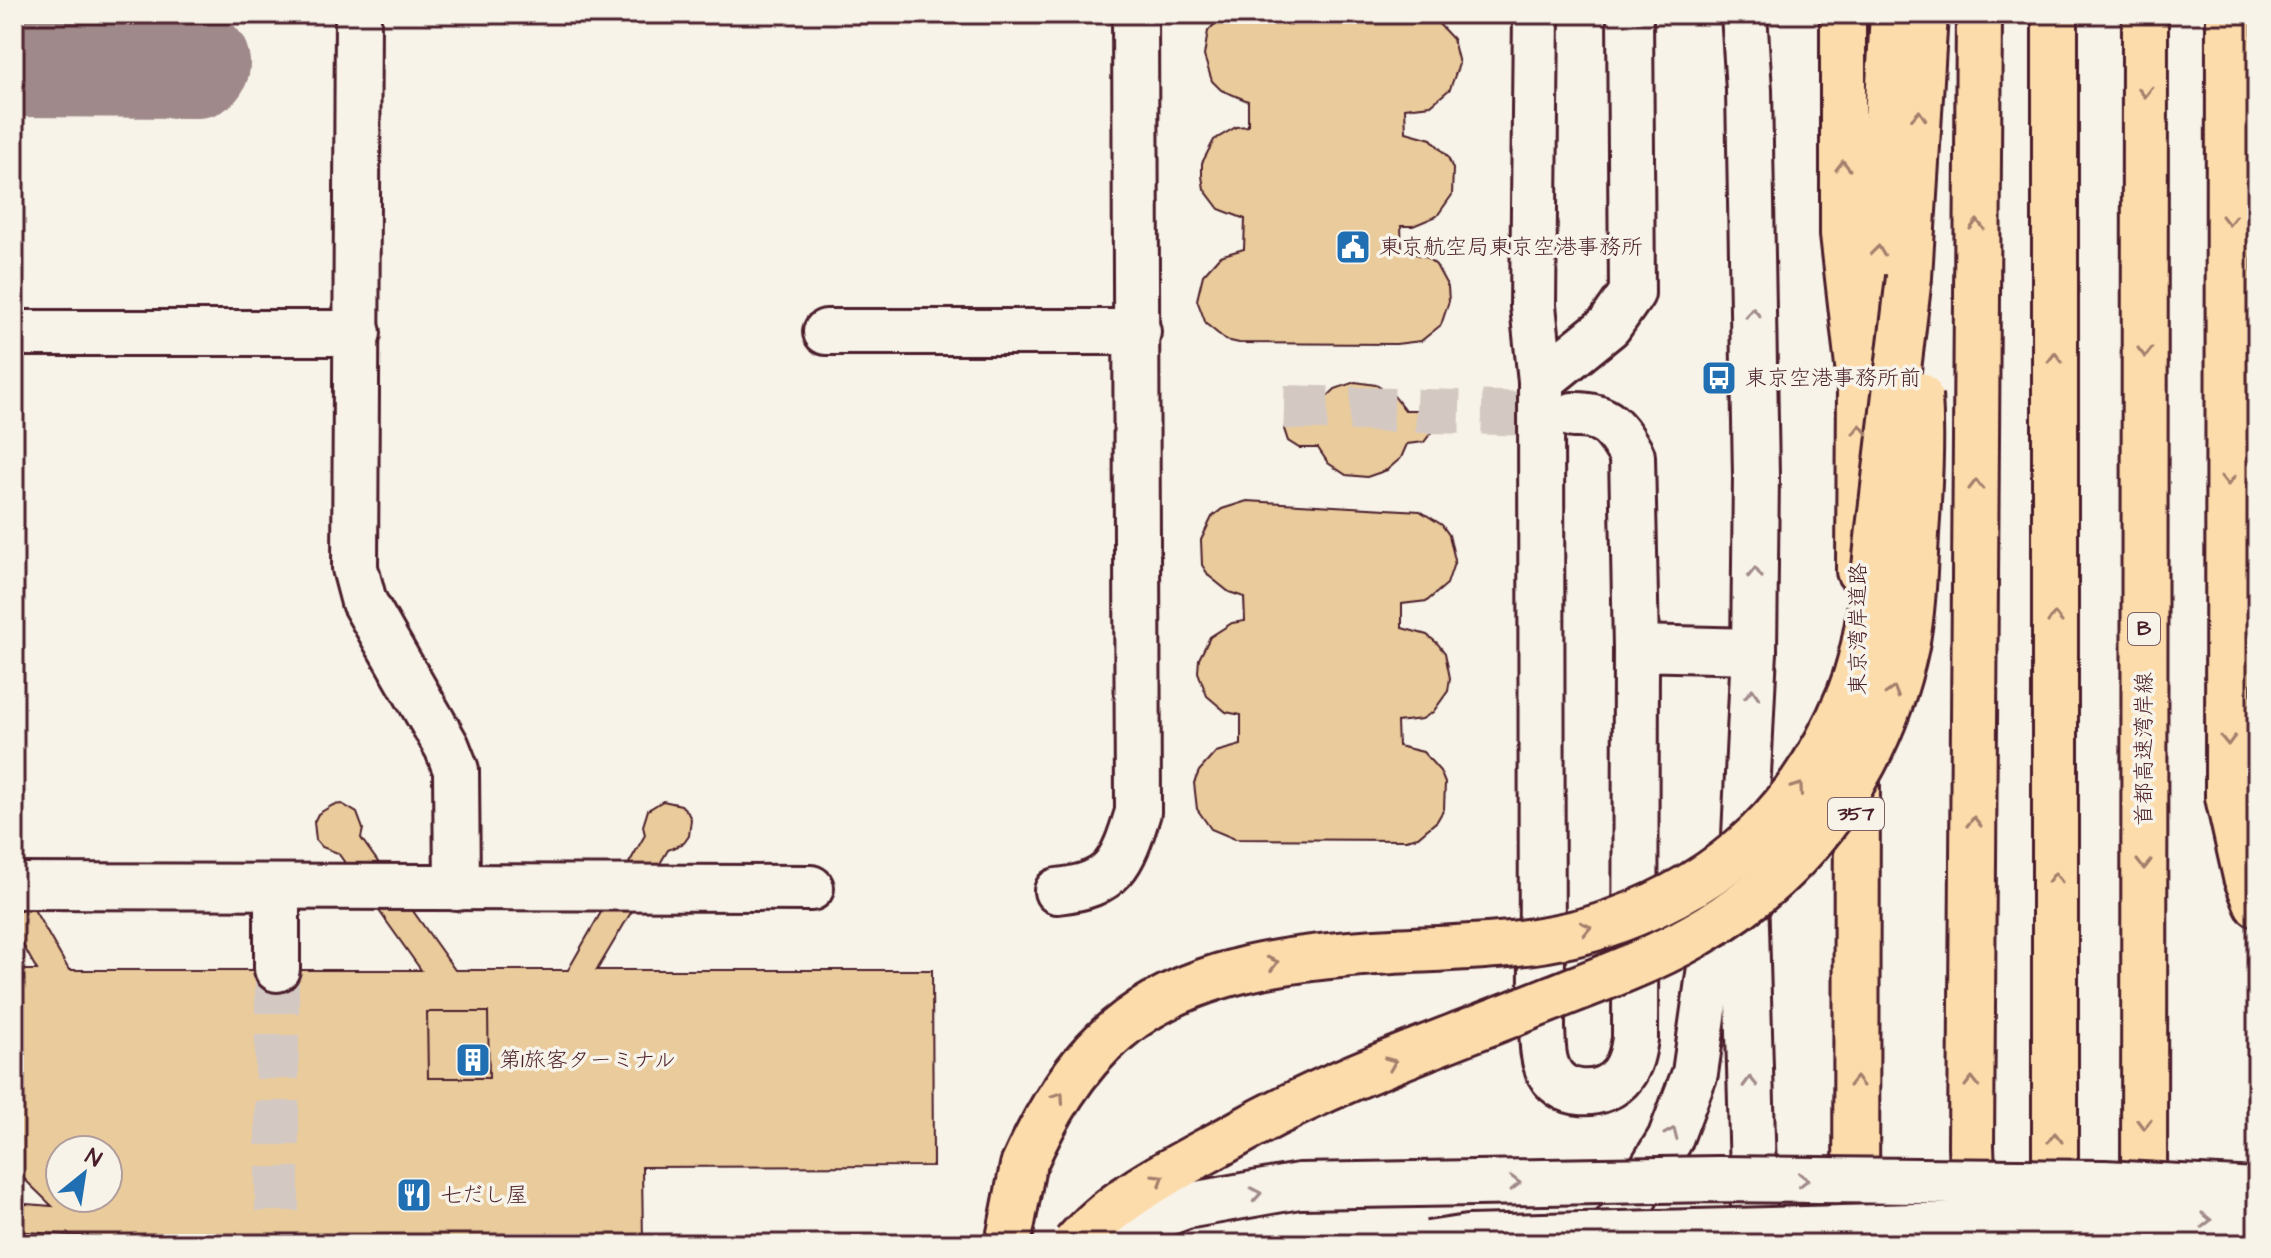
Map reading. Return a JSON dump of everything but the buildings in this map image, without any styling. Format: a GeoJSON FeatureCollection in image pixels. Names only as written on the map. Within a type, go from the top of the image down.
{"type":"FeatureCollection","features":[{"type":"Feature","properties":{"kind":"highway","name":"東京湾岸道路"},"geometry":{"type":"LineString","coordinates":[[1843,14],[1843,234],[1860,383],[1856,1244]]}},
{"type":"Feature","properties":{"kind":"highway"},"geometry":{"type":"LineString","coordinates":[[1860,383],[1880,241],[1893,14]]}},
{"type":"Feature","properties":{"kind":"highway"},"geometry":{"type":"LineString","coordinates":[[1008,1244],[1023,1166],[1043,1120],[1079,1069],[1118,1029],[1170,995],[1223,976],[1294,958],[1516,941],[1611,923],[1717,871],[1754,842],[1803,782],[1851,689],[1870,606],[1909,277],[1925,14]]}},
{"type":"Feature","properties":{"kind":"highway"},"geometry":{"type":"LineString","coordinates":[[1975,1244],[1971,1146],[1979,14]]}},
{"type":"Feature","properties":{"kind":"highway"},"geometry":{"type":"LineString","coordinates":[[2055,14],[2055,1244]]}},
{"type":"Feature","properties":{"kind":"highway","name":"首都高速湾岸線"},"geometry":{"type":"LineString","coordinates":[[2144,1244],[2145,14]]}},
{"type":"Feature","properties":{"kind":"highway"},"geometry":{"type":"LineString","coordinates":[[2229,14],[2228,797],[2246,877],[2257,904]]}},
{"type":"Feature","properties":{"kind":"highway"},"geometry":{"type":"LineString","coordinates":[[1075,1244],[1123,1203],[1160,1178],[1314,1094],[1628,968],[1693,937],[1750,900],[1810,842],[1840,805],[1876,740],[1906,645],[1917,519],[1920,415],[1909,277]]}},
{"type":"Feature","properties":{"kind":"street"},"geometry":{"type":"LineString","coordinates":[[358,14],[355,568],[364,602],[447,747],[456,770],[457,888]]}},
{"type":"Feature","properties":{"kind":"street"},"geometry":{"type":"LineString","coordinates":[[1057,891],[1087,888],[1105,879],[1123,851],[1138,812],[1135,14]]}},
{"type":"Feature","properties":{"kind":"street"},"geometry":{"type":"LineString","coordinates":[[1536,14],[1533,306],[1541,381],[1539,748],[1543,1050],[1547,1068],[1556,1082],[1574,1093],[1608,1089],[1622,1075],[1632,1058],[1635,1039],[1636,648],[1632,456],[1618,431],[1595,415],[1573,415]]}},
{"type":"Feature","properties":{"kind":"street"},"geometry":{"type":"LineString","coordinates":[[1541,381],[1609,326],[1632,293],[1630,14]]}},
{"type":"Feature","properties":{"kind":"street"},"geometry":{"type":"LineString","coordinates":[[1744,14],[1749,90],[1756,476],[1754,651],[1744,856],[1755,1244]]}},
{"type":"Feature","properties":{"kind":"street"},"geometry":{"type":"LineString","coordinates":[[1749,90],[1755,14]]}},
{"type":"Feature","properties":{"kind":"street"},"geometry":{"type":"LineString","coordinates":[[826,332],[1138,332]]}},
{"type":"Feature","properties":{"kind":"street"},"geometry":{"type":"LineString","coordinates":[[14,333],[358,333]]}},
{"type":"Feature","properties":{"kind":"street"},"geometry":{"type":"LineString","coordinates":[[1636,648],[1754,651]]}},
{"type":"Feature","properties":{"kind":"street"},"geometry":{"type":"LineString","coordinates":[[1598,1244],[1621,1219],[1670,1139],[1695,1073],[1714,939],[1744,856]]}},
{"type":"Feature","properties":{"kind":"street"},"geometry":{"type":"LineString","coordinates":[[14,886],[811,888]]}},
{"type":"Feature","properties":{"kind":"street"},"geometry":{"type":"LineString","coordinates":[[277,888],[277,969]]}},
{"type":"Feature","properties":{"kind":"street"},"geometry":{"type":"LineString","coordinates":[[1104,1244],[1135,1225],[1186,1206],[1299,1186],[1733,1179],[2104,1183],[2257,1191]]}},
{"type":"Feature","properties":{"kind":"street"},"geometry":{"type":"LineString","coordinates":[[1429,1244],[1468,1238],[2104,1221],[2257,1220]]}},
{"type":"Feature","properties":{"kind":"taxiway"},"geometry":{"type":"LineString","coordinates":[[14,63],[196,64]]}},
{"type":"Feature","properties":{"kind":"tunnel"},"geometry":{"type":"LineString","coordinates":[[1284,407],[1573,415]]}},
{"type":"Feature","properties":{"kind":"tunnel"},"geometry":{"type":"LineString","coordinates":[[277,969],[277,1244]]}},
{"type":"Feature","properties":{"kind":"place","name":"東京航空局東京空港事務所"},"geometry":{"type":"Point","coordinates":[1353,247]}},
{"type":"Feature","properties":{"kind":"place","name":"東京空港事務所前"},"geometry":{"type":"Point","coordinates":[1719,378]}},
{"type":"Feature","properties":{"kind":"place","name":"第1旅客ターミナル"},"geometry":{"type":"Point","coordinates":[473,1060]}},
{"type":"Feature","properties":{"kind":"place","name":"七だし屋"},"geometry":{"type":"Point","coordinates":[414,1195]}}]}
